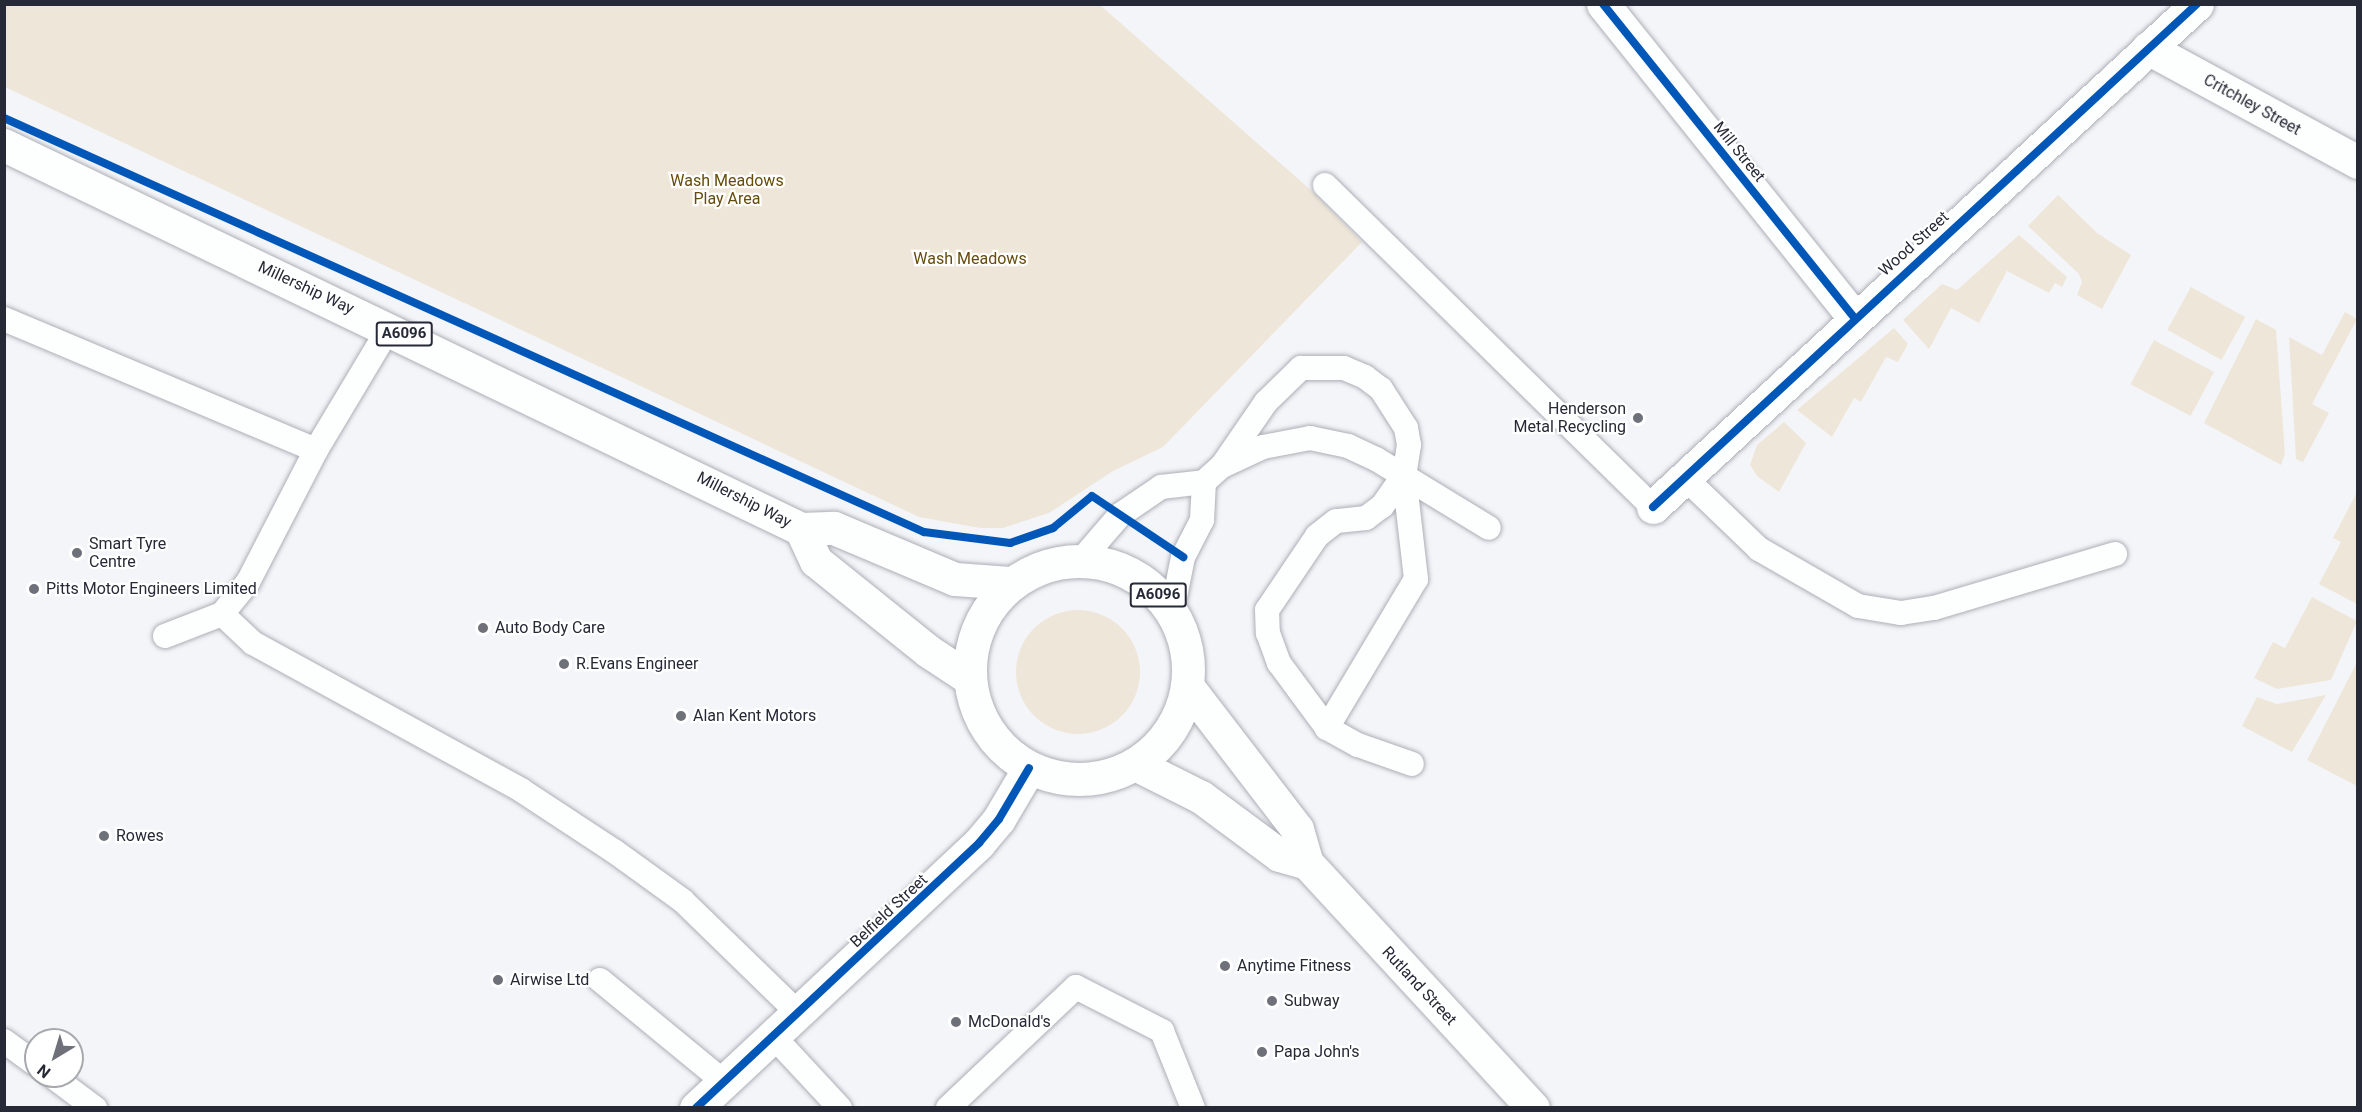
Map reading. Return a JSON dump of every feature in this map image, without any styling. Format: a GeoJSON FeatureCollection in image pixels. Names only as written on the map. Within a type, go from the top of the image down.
{"type":"FeatureCollection","features":[{"type":"Feature","properties":{"kind":"main road","name":"Mill Street"},"geometry":{"type":"LineString","coordinates":[[1603,4],[1854,317]]}},
{"type":"Feature","properties":{"kind":"main road","name":"Wood Street"},"geometry":{"type":"LineString","coordinates":[[1653,507],[1854,317],[2197,4]]}},
{"type":"Feature","properties":{"kind":"main road","name":"Critchley Street"},"geometry":{"type":"LineString","coordinates":[[2148,48],[2358,162]]}},
{"type":"Feature","properties":{"kind":"main road","name":"Millership Way"},"geometry":{"type":"LineString","coordinates":[[4,145],[390,328],[801,529],[834,528],[955,579],[1010,583]]}},
{"type":"Feature","properties":{"kind":"main road","name":"Millership Way"},"geometry":{"type":"LineString","coordinates":[[801,529],[816,561],[928,651],[969,678]]}},
{"type":"Feature","properties":{"kind":"main road","name":"A6096"},"geometry":{"type":"LineString","coordinates":[[1082,559],[1118,567],[1149,585],[1172,612],[1184,636],[1188,687],[1178,718],[1162,742],[1137,765],[1085,780],[1056,778],[1029,768],[999,746],[978,715],[969,678],[972,642],[986,609],[1010,583],[1044,565],[1082,559]]}},
{"type":"Feature","properties":{"kind":"main road","name":"Rutland Street"},"geometry":{"type":"LineString","coordinates":[[1188,687],[1297,829],[1307,863],[1533,1107]]}},
{"type":"Feature","properties":{"kind":"main road"},"geometry":{"type":"LineString","coordinates":[[1137,765],[1201,797],[1279,855],[1307,863]]}},
{"type":"Feature","properties":{"kind":"main road","name":"Belfield Street"},"geometry":{"type":"LineString","coordinates":[[696,1107],[799,1014],[979,843],[999,819],[1029,768]]}},
{"type":"Feature","properties":{"kind":"lane"},"geometry":{"type":"LineString","coordinates":[[1325,185],[1653,507]]}},
{"type":"Feature","properties":{"kind":"lane"},"geometry":{"type":"LineString","coordinates":[[4,319],[316,450]]}},
{"type":"Feature","properties":{"kind":"lane"},"geometry":{"type":"LineString","coordinates":[[165,636],[222,614],[248,582],[316,450],[390,328]]}},
{"type":"Feature","properties":{"kind":"lane"},"geometry":{"type":"LineString","coordinates":[[1082,559],[1120,515],[1161,487],[1204,482],[1222,466],[1286,379],[1301,368],[1318,364],[1344,368],[1381,388],[1406,428],[1409,445],[1404,474],[1416,579],[1327,728]]}},
{"type":"Feature","properties":{"kind":"lane"},"geometry":{"type":"LineString","coordinates":[[1222,466],[1263,447],[1310,438],[1348,446],[1404,474],[1489,528]]}},
{"type":"Feature","properties":{"kind":"lane"},"geometry":{"type":"LineString","coordinates":[[1404,474],[1382,506],[1366,518],[1336,520],[1317,536],[1267,610],[1268,633],[1279,663],[1327,728],[1358,745],[1412,764]]}},
{"type":"Feature","properties":{"kind":"lane"},"geometry":{"type":"LineString","coordinates":[[1684,477],[1759,549],[1858,606],[1901,613],[1934,608],[2115,554]]}},
{"type":"Feature","properties":{"kind":"lane"},"geometry":{"type":"LineString","coordinates":[[1172,612],[1183,557],[1202,520],[1204,482]]}},
{"type":"Feature","properties":{"kind":"lane"},"geometry":{"type":"LineString","coordinates":[[222,614],[253,643],[521,790],[614,851],[683,901],[799,1014]]}},
{"type":"Feature","properties":{"kind":"lane"},"geometry":{"type":"LineString","coordinates":[[600,980],[724,1082]]}},
{"type":"Feature","properties":{"kind":"lane"},"geometry":{"type":"LineString","coordinates":[[948,1107],[1077,987],[1162,1031],[1193,1107]]}},
{"type":"Feature","properties":{"kind":"lane"},"geometry":{"type":"LineString","coordinates":[[774,1037],[840,1107]]}},
{"type":"Feature","properties":{"kind":"lane"},"geometry":{"type":"LineString","coordinates":[[4,1041],[24,1055]]}},
{"type":"Feature","properties":{"kind":"lane"},"geometry":{"type":"LineString","coordinates":[[69,1088],[95,1107]]}},
{"type":"Feature","properties":{"kind":"green space","name":"Wash Meadows"},"geometry":{"type":"Polygon","coordinates":[[[4,5],[1100,5],[1312,191],[1362,242],[1163,447],[1113,471],[1049,513],[1003,528],[980,528],[919,517],[5,87],[4,5]]]}},
{"type":"Feature","properties":{"kind":"green space"},"geometry":{"type":"Polygon","coordinates":[[[2058,195],[2097,233],[2131,255],[2102,309],[2077,295],[2082,282],[2079,274],[2028,226],[2058,195]]]}},
{"type":"Feature","properties":{"kind":"green space"},"geometry":{"type":"Polygon","coordinates":[[[2019,235],[2067,277],[2062,287],[2055,283],[2049,293],[2007,271],[1979,323],[1951,308],[1929,349],[1903,320],[1942,284],[1957,290],[2019,235]]]}},
{"type":"Feature","properties":{"kind":"green space"},"geometry":{"type":"Polygon","coordinates":[[[2191,287],[2245,317],[2221,360],[2167,330],[2191,287]]]}},
{"type":"Feature","properties":{"kind":"green space"},"geometry":{"type":"Polygon","coordinates":[[[2345,312],[2357,319],[2312,404],[2329,413],[2303,462],[2296,459],[2289,337],[2322,355],[2345,312]]]}},
{"type":"Feature","properties":{"kind":"green space"},"geometry":{"type":"Polygon","coordinates":[[[2256,319],[2276,330],[2285,454],[2281,465],[2204,423],[2256,319]]]}},
{"type":"Feature","properties":{"kind":"green space"},"geometry":{"type":"Polygon","coordinates":[[[1894,328],[1908,344],[1898,362],[1886,357],[1861,402],[1854,398],[1832,437],[1797,410],[1894,328]]]}},
{"type":"Feature","properties":{"kind":"green space"},"geometry":{"type":"Polygon","coordinates":[[[2154,340],[2214,372],[2191,416],[2131,384],[2154,340]]]}},
{"type":"Feature","properties":{"kind":"green space"},"geometry":{"type":"Polygon","coordinates":[[[1784,422],[1806,443],[1779,492],[1757,476],[1750,465],[1757,445],[1784,422]]]}},
{"type":"Feature","properties":{"kind":"green space"},"geometry":{"type":"Polygon","coordinates":[[[2357,492],[2358,604],[2319,584],[2341,542],[2333,538],[2357,492]]]}},
{"type":"Feature","properties":{"kind":"green space"},"geometry":{"type":"Polygon","coordinates":[[[2312,597],[2357,621],[2331,680],[2277,689],[2254,678],[2273,642],[2285,648],[2312,597]]]}},
{"type":"Feature","properties":{"kind":"green space"},"geometry":{"type":"Polygon","coordinates":[[[1078,610],[1102,615],[1113,620],[1122,628],[1130,637],[1135,648],[1140,672],[1135,696],[1130,707],[1122,716],[1113,724],[1102,729],[1078,734],[1054,729],[1043,724],[1034,716],[1026,707],[1021,696],[1016,672],[1021,648],[1026,637],[1034,628],[1043,620],[1054,615],[1078,610]]]}},
{"type":"Feature","properties":{"kind":"green space"},"geometry":{"type":"Polygon","coordinates":[[[2357,662],[2357,786],[2307,760],[2357,662]]]}},
{"type":"Feature","properties":{"kind":"green space"},"geometry":{"type":"Polygon","coordinates":[[[2326,695],[2292,752],[2242,726],[2257,697],[2277,704],[2326,695]]]}},
{"type":"Feature","properties":{"kind":"cycle path"},"geometry":{"type":"LineString","coordinates":[[1603,4],[1854,317]]}},
{"type":"Feature","properties":{"kind":"cycle path"},"geometry":{"type":"LineString","coordinates":[[1653,507],[2197,4]]}},
{"type":"Feature","properties":{"kind":"cycle path"},"geometry":{"type":"LineString","coordinates":[[4,118],[924,532],[1010,543],[1053,528],[1092,496],[1183,557]]}},
{"type":"Feature","properties":{"kind":"cycle path"},"geometry":{"type":"LineString","coordinates":[[696,1108],[979,843],[999,819],[1029,768]]}},
{"type":"Feature","properties":{"kind":"place","name":"Henderson Metal Recycling"},"geometry":{"type":"Point","coordinates":[1638,418]}},
{"type":"Feature","properties":{"kind":"place","name":"Smart Tyre Centre"},"geometry":{"type":"Point","coordinates":[77,553]}},
{"type":"Feature","properties":{"kind":"place","name":"Pitts Motor Engineers Limited"},"geometry":{"type":"Point","coordinates":[34,589]}},
{"type":"Feature","properties":{"kind":"place","name":"Auto Body Care"},"geometry":{"type":"Point","coordinates":[483,628]}},
{"type":"Feature","properties":{"kind":"place","name":"R.Evans Engineer"},"geometry":{"type":"Point","coordinates":[564,664]}},
{"type":"Feature","properties":{"kind":"place","name":"Alan Kent Motors"},"geometry":{"type":"Point","coordinates":[681,716]}},
{"type":"Feature","properties":{"kind":"place","name":"Rowes"},"geometry":{"type":"Point","coordinates":[104,836]}},
{"type":"Feature","properties":{"kind":"place","name":"Anytime Fitness"},"geometry":{"type":"Point","coordinates":[1225,966]}},
{"type":"Feature","properties":{"kind":"place","name":"Airwise Ltd"},"geometry":{"type":"Point","coordinates":[498,980]}},
{"type":"Feature","properties":{"kind":"place","name":"Subway"},"geometry":{"type":"Point","coordinates":[1272,1001]}},
{"type":"Feature","properties":{"kind":"place","name":"McDonald's"},"geometry":{"type":"Point","coordinates":[956,1022]}},
{"type":"Feature","properties":{"kind":"place","name":"Papa John's"},"geometry":{"type":"Point","coordinates":[1262,1052]}},
{"type":"Feature","properties":{"kind":"park label","name":"Wash Meadows Play Area"},"geometry":{"type":"Point","coordinates":[727,190]}}]}
